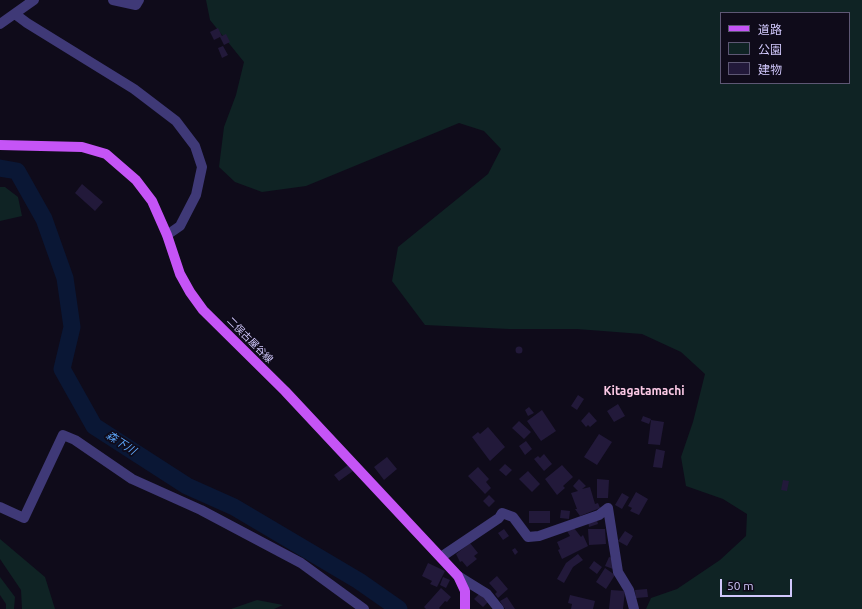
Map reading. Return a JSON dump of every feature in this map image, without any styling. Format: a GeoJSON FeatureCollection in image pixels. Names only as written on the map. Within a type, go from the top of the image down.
{"type":"FeatureCollection","features":[{"type":"Feature","properties":{"kind":"main road","name":"二俣古屋谷線"},"geometry":{"type":"LineString","coordinates":[[0,145],[82,147],[106,154],[136,180],[152,201],[167,235],[180,274],[190,292],[204,310],[285,391],[458,576],[464,591],[465,609]]}},
{"type":"Feature","properties":{"kind":"street"},"geometry":{"type":"LineString","coordinates":[[0,24],[34,0]]}},
{"type":"Feature","properties":{"kind":"street"},"geometry":{"type":"LineString","coordinates":[[113,0],[136,5],[139,0]]}},
{"type":"Feature","properties":{"kind":"street"},"geometry":{"type":"LineString","coordinates":[[15,14],[27,23],[134,89],[176,121],[194,146],[202,167],[196,195],[180,226],[167,235]]}},
{"type":"Feature","properties":{"kind":"street"},"geometry":{"type":"LineString","coordinates":[[0,507],[24,518],[63,435],[75,440],[132,479],[201,510],[301,563],[364,609]]}},
{"type":"Feature","properties":{"kind":"street"},"geometry":{"type":"LineString","coordinates":[[441,557],[499,518],[502,513],[513,517],[528,537],[599,515],[608,508],[618,572],[629,590],[634,609]]}},
{"type":"Feature","properties":{"kind":"street"},"geometry":{"type":"LineString","coordinates":[[458,576],[488,594],[499,609]]}},
{"type":"Feature","properties":{"kind":"green space"},"geometry":{"type":"Polygon","coordinates":[[[206,0],[862,0],[862,609],[646,609],[651,598],[677,589],[720,560],[746,536],[747,514],[723,499],[686,486],[681,457],[693,422],[705,374],[681,352],[642,334],[577,329],[509,329],[425,325],[392,281],[398,247],[488,174],[501,149],[484,131],[459,123],[306,186],[262,192],[235,182],[219,167],[224,127],[236,95],[244,62],[210,20],[206,0]]]}},
{"type":"Feature","properties":{"kind":"green space"},"geometry":{"type":"Polygon","coordinates":[[[0,187],[5,187],[18,197],[22,216],[0,221],[0,187]]]}},
{"type":"Feature","properties":{"kind":"green space"},"geometry":{"type":"Polygon","coordinates":[[[0,539],[45,577],[55,609],[22,609],[21,590],[0,559],[0,539]]]}},
{"type":"Feature","properties":{"kind":"green space"},"geometry":{"type":"Polygon","coordinates":[[[0,577],[15,597],[14,609],[6,609],[6,604],[0,595],[0,577]]]}},
{"type":"Feature","properties":{"kind":"green space"},"geometry":{"type":"Polygon","coordinates":[[[257,600],[283,605],[274,609],[231,609],[257,600]]]}},
{"type":"Feature","properties":{"kind":"building"},"geometry":{"type":"Polygon","coordinates":[[[218,28],[222,36],[226,34],[230,42],[224,45],[220,37],[214,40],[210,32],[218,28]]]}},
{"type":"Feature","properties":{"kind":"building"},"geometry":{"type":"Polygon","coordinates":[[[223,46],[228,55],[222,58],[218,48],[223,46]]]}},
{"type":"Feature","properties":{"kind":"building"},"geometry":{"type":"Polygon","coordinates":[[[82,184],[103,202],[95,211],[75,193],[82,184]]]}},
{"type":"Feature","properties":{"kind":"building"},"geometry":{"type":"Polygon","coordinates":[[[519,347],[522,350],[519,353],[516,350],[519,347]]]}},
{"type":"Feature","properties":{"kind":"building"},"geometry":{"type":"Polygon","coordinates":[[[578,395],[584,399],[577,410],[571,406],[578,395]]]}},
{"type":"Feature","properties":{"kind":"building"},"geometry":{"type":"Polygon","coordinates":[[[618,404],[625,416],[614,422],[607,411],[618,404]]]}},
{"type":"Feature","properties":{"kind":"building"},"geometry":{"type":"Polygon","coordinates":[[[529,407],[534,413],[528,416],[525,410],[529,407]]]}},
{"type":"Feature","properties":{"kind":"building"},"geometry":{"type":"Polygon","coordinates":[[[542,410],[556,431],[541,441],[527,421],[542,410]]]}},
{"type":"Feature","properties":{"kind":"building"},"geometry":{"type":"Polygon","coordinates":[[[589,412],[597,421],[590,427],[588,425],[586,427],[581,421],[589,412]]]}},
{"type":"Feature","properties":{"kind":"building"},"geometry":{"type":"Polygon","coordinates":[[[643,416],[651,419],[649,424],[641,421],[643,416]]]}},
{"type":"Feature","properties":{"kind":"building"},"geometry":{"type":"Polygon","coordinates":[[[651,420],[664,422],[660,445],[648,444],[651,420]]]}},
{"type":"Feature","properties":{"kind":"building"},"geometry":{"type":"Polygon","coordinates":[[[519,421],[531,432],[524,439],[512,428],[519,421]]]}},
{"type":"Feature","properties":{"kind":"building"},"geometry":{"type":"Polygon","coordinates":[[[488,427],[505,447],[490,461],[472,437],[478,432],[480,434],[488,427]]]}},
{"type":"Feature","properties":{"kind":"building"},"geometry":{"type":"Polygon","coordinates":[[[599,434],[612,442],[597,465],[584,457],[599,434]]]}},
{"type":"Feature","properties":{"kind":"building"},"geometry":{"type":"Polygon","coordinates":[[[526,441],[532,449],[525,455],[519,446],[526,441]]]}},
{"type":"Feature","properties":{"kind":"building"},"geometry":{"type":"Polygon","coordinates":[[[656,449],[665,451],[662,468],[653,467],[656,449]]]}},
{"type":"Feature","properties":{"kind":"building"},"geometry":{"type":"Polygon","coordinates":[[[544,454],[552,464],[544,471],[534,459],[538,456],[540,458],[544,454]]]}},
{"type":"Feature","properties":{"kind":"building"},"geometry":{"type":"Polygon","coordinates":[[[387,457],[397,469],[384,480],[374,467],[387,457]]]}},
{"type":"Feature","properties":{"kind":"building"},"geometry":{"type":"Polygon","coordinates":[[[505,464],[512,470],[506,476],[499,470],[505,464]]]}},
{"type":"Feature","properties":{"kind":"building"},"geometry":{"type":"Polygon","coordinates":[[[348,465],[353,471],[339,481],[334,475],[348,465]]]}},
{"type":"Feature","properties":{"kind":"building"},"geometry":{"type":"Polygon","coordinates":[[[562,465],[573,477],[563,486],[565,488],[557,495],[545,479],[562,465]]]}},
{"type":"Feature","properties":{"kind":"building"},"geometry":{"type":"Polygon","coordinates":[[[478,467],[489,479],[486,482],[491,488],[485,494],[468,476],[478,467]]]}},
{"type":"Feature","properties":{"kind":"building"},"geometry":{"type":"Polygon","coordinates":[[[528,471],[540,484],[532,492],[519,479],[528,471]]]}},
{"type":"Feature","properties":{"kind":"building"},"geometry":{"type":"Polygon","coordinates":[[[579,479],[586,486],[582,489],[590,487],[595,504],[598,503],[600,508],[580,516],[575,509],[577,509],[571,493],[578,491],[573,486],[579,479]]]}},
{"type":"Feature","properties":{"kind":"building"},"geometry":{"type":"Polygon","coordinates":[[[597,479],[609,480],[608,498],[597,498],[597,479]]]}},
{"type":"Feature","properties":{"kind":"building"},"geometry":{"type":"Polygon","coordinates":[[[783,480],[789,481],[787,491],[781,490],[783,480]]]}},
{"type":"Feature","properties":{"kind":"building"},"geometry":{"type":"Polygon","coordinates":[[[636,492],[648,499],[639,515],[630,511],[632,508],[628,506],[636,492]]]}},
{"type":"Feature","properties":{"kind":"building"},"geometry":{"type":"Polygon","coordinates":[[[622,493],[629,497],[622,509],[615,505],[622,493]]]}},
{"type":"Feature","properties":{"kind":"building"},"geometry":{"type":"Polygon","coordinates":[[[489,495],[495,501],[489,507],[483,501],[489,495]]]}},
{"type":"Feature","properties":{"kind":"building"},"geometry":{"type":"Polygon","coordinates":[[[561,510],[570,511],[569,519],[560,518],[561,510]]]}},
{"type":"Feature","properties":{"kind":"building"},"geometry":{"type":"Polygon","coordinates":[[[529,511],[550,511],[550,523],[529,523],[529,511]]]}},
{"type":"Feature","properties":{"kind":"building"},"geometry":{"type":"Polygon","coordinates":[[[597,520],[598,524],[589,527],[588,522],[597,520]]]}},
{"type":"Feature","properties":{"kind":"building"},"geometry":{"type":"Polygon","coordinates":[[[574,528],[581,537],[583,535],[588,546],[562,559],[558,550],[560,549],[557,542],[570,536],[567,531],[574,528]]]}},
{"type":"Feature","properties":{"kind":"building"},"geometry":{"type":"Polygon","coordinates":[[[504,529],[509,536],[503,540],[498,533],[504,529]]]}},
{"type":"Feature","properties":{"kind":"building"},"geometry":{"type":"Polygon","coordinates":[[[588,529],[605,529],[606,544],[589,545],[588,529]]]}},
{"type":"Feature","properties":{"kind":"building"},"geometry":{"type":"Polygon","coordinates":[[[625,531],[633,536],[627,546],[618,541],[625,531]]]}},
{"type":"Feature","properties":{"kind":"building"},"geometry":{"type":"Polygon","coordinates":[[[470,543],[478,553],[474,556],[477,559],[467,567],[462,561],[460,562],[456,554],[470,543]]]}},
{"type":"Feature","properties":{"kind":"building"},"geometry":{"type":"Polygon","coordinates":[[[515,548],[518,552],[515,555],[512,550],[515,548]]]}},
{"type":"Feature","properties":{"kind":"building"},"geometry":{"type":"Polygon","coordinates":[[[578,554],[583,560],[573,567],[564,583],[557,579],[566,563],[578,554]]]}},
{"type":"Feature","properties":{"kind":"building"},"geometry":{"type":"Polygon","coordinates":[[[609,557],[613,558],[613,569],[605,566],[609,557]]]}},
{"type":"Feature","properties":{"kind":"building"},"geometry":{"type":"Polygon","coordinates":[[[594,561],[602,567],[597,574],[589,568],[594,561]]]}},
{"type":"Feature","properties":{"kind":"building"},"geometry":{"type":"Polygon","coordinates":[[[428,563],[445,571],[437,587],[430,584],[432,581],[422,576],[428,563]]]}},
{"type":"Feature","properties":{"kind":"building"},"geometry":{"type":"Polygon","coordinates":[[[605,568],[615,575],[606,589],[596,582],[605,568]]]}},
{"type":"Feature","properties":{"kind":"building"},"geometry":{"type":"Polygon","coordinates":[[[497,576],[508,589],[498,598],[495,594],[497,592],[489,583],[497,576]]]}},
{"type":"Feature","properties":{"kind":"building"},"geometry":{"type":"Polygon","coordinates":[[[443,577],[450,580],[446,588],[440,585],[443,577]]]}},
{"type":"Feature","properties":{"kind":"building"},"geometry":{"type":"Polygon","coordinates":[[[441,588],[451,597],[447,602],[445,601],[439,608],[440,609],[426,609],[424,607],[441,588]]]}},
{"type":"Feature","properties":{"kind":"building"},"geometry":{"type":"Polygon","coordinates":[[[647,589],[648,597],[636,598],[635,590],[647,589]]]}},
{"type":"Feature","properties":{"kind":"building"},"geometry":{"type":"Polygon","coordinates":[[[611,590],[625,591],[623,609],[609,609],[611,590]]]}},
{"type":"Feature","properties":{"kind":"building"},"geometry":{"type":"Polygon","coordinates":[[[480,593],[489,601],[483,607],[474,599],[480,593]]]}},
{"type":"Feature","properties":{"kind":"building"},"geometry":{"type":"Polygon","coordinates":[[[570,595],[595,601],[593,609],[571,609],[572,604],[568,603],[570,595]]]}},
{"type":"Feature","properties":{"kind":"building"},"geometry":{"type":"Polygon","coordinates":[[[507,597],[515,609],[505,609],[500,601],[507,597]]]}},
{"type":"Feature","properties":{"kind":"waterway","name":"森下川"},"geometry":{"type":"LineString","coordinates":[[0,168],[17,171],[44,219],[65,278],[72,327],[62,369],[94,426],[187,486],[234,507],[359,581],[399,609]]}},
{"type":"Feature","properties":{"kind":"district","name":"Kitagatamachi"},"geometry":{"type":"Point","coordinates":[644,391]}}]}
